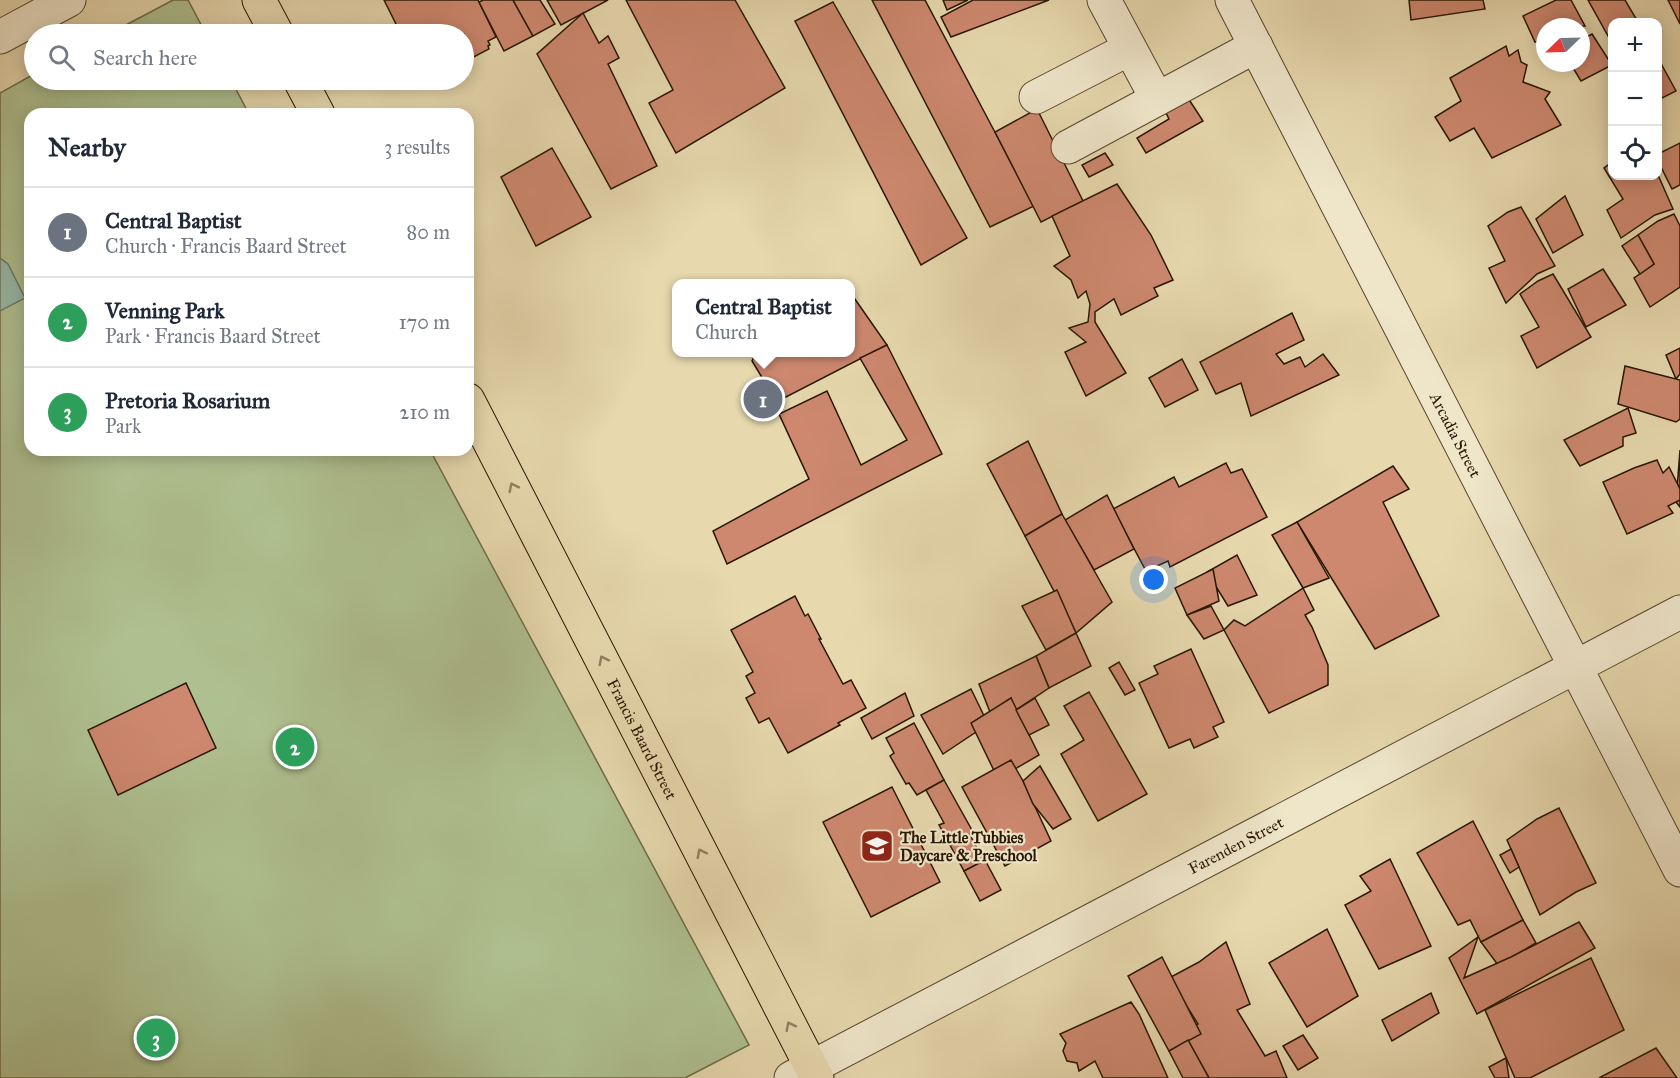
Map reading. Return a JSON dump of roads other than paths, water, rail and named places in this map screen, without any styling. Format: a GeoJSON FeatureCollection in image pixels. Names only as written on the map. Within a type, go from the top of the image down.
{"type":"FeatureCollection","features":[{"type":"Feature","properties":{"kind":"main road"},"geometry":{"type":"LineString","coordinates":[[259,0],[272,24]]}},
{"type":"Feature","properties":{"kind":"main road"},"geometry":{"type":"LineString","coordinates":[[305,90],[315,108]]}},
{"type":"Feature","properties":{"kind":"main road","name":"Francis Baard Street"},"geometry":{"type":"LineString","coordinates":[[474,412],[807,1075]]}},
{"type":"Feature","properties":{"kind":"street"},"geometry":{"type":"LineString","coordinates":[[0,36],[69,0]]}},
{"type":"Feature","properties":{"kind":"street"},"geometry":{"type":"LineString","coordinates":[[1104,0],[1157,99]]}},
{"type":"Feature","properties":{"kind":"street","name":"Arcadia Street"},"geometry":{"type":"LineString","coordinates":[[1232,0],[1680,870]]}},
{"type":"Feature","properties":{"kind":"street"},"geometry":{"type":"LineString","coordinates":[[1068,147],[1256,46]]}},
{"type":"Feature","properties":{"kind":"street"},"geometry":{"type":"LineString","coordinates":[[1036,97],[1129,49]]}},
{"type":"Feature","properties":{"kind":"street","name":"Farenden Street"},"geometry":{"type":"LineString","coordinates":[[807,1075],[1680,612]]}},
{"type":"Feature","properties":{"kind":"place","name":"Central Baptist"},"geometry":{"type":"Point","coordinates":[763,399]}},
{"type":"Feature","properties":{"kind":"place","name":"Venning Park"},"geometry":{"type":"Point","coordinates":[295,747]}},
{"type":"Feature","properties":{"kind":"place","name":"The Little Tubbies Daycare & Preschool"},"geometry":{"type":"Point","coordinates":[877,846]}},
{"type":"Feature","properties":{"kind":"place","name":"Pretoria Rosarium"},"geometry":{"type":"Point","coordinates":[156,1038]}}]}
